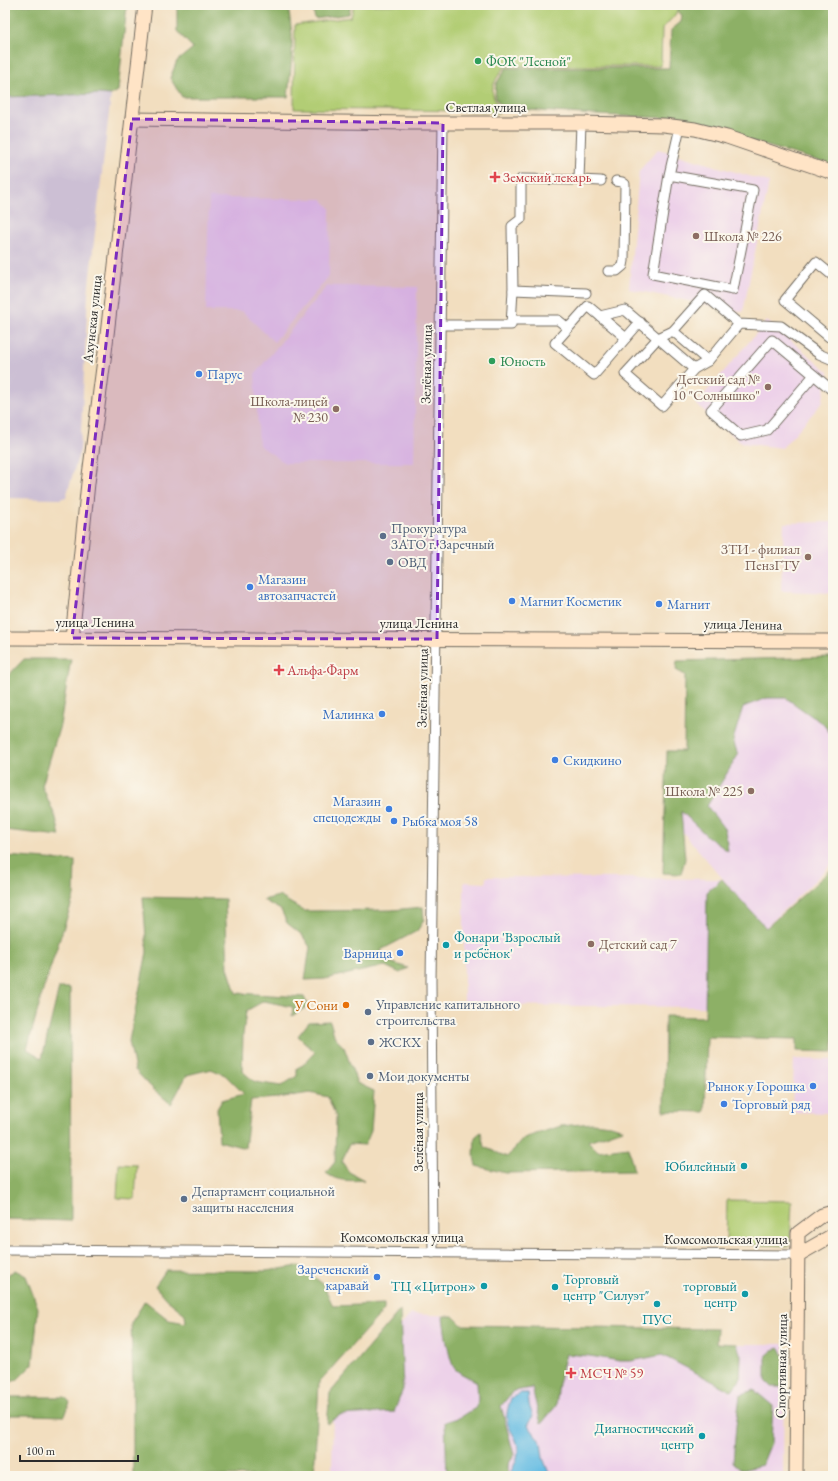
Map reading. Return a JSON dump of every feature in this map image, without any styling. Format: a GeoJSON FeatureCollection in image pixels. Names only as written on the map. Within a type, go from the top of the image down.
{"type":"FeatureCollection","features":[{"type":"Feature","properties":{"kind":"main road","name":"Ахунская улица"},"geometry":{"type":"LineString","coordinates":[[72,638],[88,483],[105,352],[145,5]]}},
{"type":"Feature","properties":{"kind":"main road","name":"Светлая улица"},"geometry":{"type":"LineString","coordinates":[[132,119],[650,124],[695,129],[727,137],[833,173]]}},
{"type":"Feature","properties":{"kind":"main road","name":"улица Ленина"},"geometry":{"type":"LineString","coordinates":[[5,638],[833,641]]}},
{"type":"Feature","properties":{"kind":"main road","name":"Комсомольская улица"},"geometry":{"type":"LineString","coordinates":[[833,1212],[822,1216],[798,1233],[798,1255],[833,1235]]}},
{"type":"Feature","properties":{"kind":"main road","name":"Спортивная улица"},"geometry":{"type":"LineString","coordinates":[[796,1476],[798,1255]]}},
{"type":"Feature","properties":{"kind":"street","name":"Зелёная улица"},"geometry":{"type":"LineString","coordinates":[[433,1253],[431,982],[443,123]]}},
{"type":"Feature","properties":{"kind":"street"},"geometry":{"type":"LineString","coordinates":[[579,180],[581,123]]}},
{"type":"Feature","properties":{"kind":"street"},"geometry":{"type":"LineString","coordinates":[[669,175],[753,190],[733,290],[653,274],[669,175],[680,127]]}},
{"type":"Feature","properties":{"kind":"street"},"geometry":{"type":"LineString","coordinates":[[440,325],[511,325],[513,290],[512,226],[521,219],[521,179],[601,181]]}},
{"type":"Feature","properties":{"kind":"street"},"geometry":{"type":"LineString","coordinates":[[608,271],[617,271],[624,262],[625,184],[616,181]]}},
{"type":"Feature","properties":{"kind":"street"},"geometry":{"type":"LineString","coordinates":[[833,276],[816,262],[785,300],[829,337],[833,332]]}},
{"type":"Feature","properties":{"kind":"street"},"geometry":{"type":"LineString","coordinates":[[513,290],[586,293]]}},
{"type":"Feature","properties":{"kind":"street"},"geometry":{"type":"LineString","coordinates":[[739,324],[708,361],[694,369],[662,406],[625,374],[658,338],[673,331],[705,295],[739,324],[781,326],[818,354],[833,360]]}},
{"type":"Feature","properties":{"kind":"street"},"geometry":{"type":"LineString","coordinates":[[626,338],[588,306],[555,343],[594,375],[640,322]]}},
{"type":"Feature","properties":{"kind":"street"},"geometry":{"type":"LineString","coordinates":[[600,316],[625,310],[694,369]]}},
{"type":"Feature","properties":{"kind":"street"},"geometry":{"type":"LineString","coordinates":[[512,320],[558,320],[568,328]]}},
{"type":"Feature","properties":{"kind":"street"},"geometry":{"type":"LineString","coordinates":[[673,331],[708,361]]}},
{"type":"Feature","properties":{"kind":"street"},"geometry":{"type":"LineString","coordinates":[[814,375],[767,430],[741,436],[711,410],[772,340],[814,375],[833,391]]}},
{"type":"Feature","properties":{"kind":"street","name":"Комсомольская улица"},"geometry":{"type":"LineString","coordinates":[[5,1250],[798,1255]]}},
{"type":"Feature","properties":{"kind":"highlighted area"},"geometry":{"type":"Polygon","coordinates":[[[132,119],[443,123],[437,639],[72,638],[132,119]]]}},
{"type":"Feature","properties":{"kind":"shaded area"},"geometry":{"type":"Polygon","coordinates":[[[99,94],[111,95],[88,293],[80,450],[66,497],[60,499],[5,498],[5,97],[99,94]]]}},
{"type":"Feature","properties":{"kind":"shaded area","name":"Школа № 226"},"geometry":{"type":"Polygon","coordinates":[[[658,149],[769,182],[743,312],[629,289],[639,171],[658,149]]]}},
{"type":"Feature","properties":{"kind":"shaded area"},"geometry":{"type":"Polygon","coordinates":[[[209,198],[322,199],[330,208],[329,276],[274,342],[242,311],[206,311],[209,198]]]}},
{"type":"Feature","properties":{"kind":"shaded area","name":"Школа-лицей № 230"},"geometry":{"type":"Polygon","coordinates":[[[327,286],[417,287],[414,463],[285,463],[259,445],[255,374],[327,286]]]}},
{"type":"Feature","properties":{"kind":"shaded area","name":"Детский сад № 10 \"Солнышко\""},"geometry":{"type":"Polygon","coordinates":[[[767,321],[829,372],[822,403],[782,448],[742,443],[696,404],[767,321]]]}},
{"type":"Feature","properties":{"kind":"shaded area","name":"ЗТИ - филиал ПензГТУ"},"geometry":{"type":"Polygon","coordinates":[[[833,522],[833,593],[781,591],[784,523],[833,522]]]}},
{"type":"Feature","properties":{"kind":"shaded area","name":"Школа № 225"},"geometry":{"type":"Polygon","coordinates":[[[696,674],[833,709],[833,863],[765,928],[670,817],[691,764],[696,674]]]}},
{"type":"Feature","properties":{"kind":"shaded area","name":"Детский сад 7"},"geometry":{"type":"Polygon","coordinates":[[[486,877],[720,879],[716,1007],[464,1005],[464,882],[486,883],[486,877]]]}},
{"type":"Feature","properties":{"kind":"shaded area","name":"Рынок у Горошка"},"geometry":{"type":"Polygon","coordinates":[[[794,1059],[833,1060],[833,1113],[792,1112],[794,1059]]]}},
{"type":"Feature","properties":{"kind":"shaded area","name":"МСЧ № 59"},"geometry":{"type":"Polygon","coordinates":[[[411,1314],[453,1316],[462,1325],[717,1329],[716,1344],[784,1344],[783,1476],[332,1476],[333,1401],[411,1314]]]}},
{"type":"Feature","properties":{"kind":"green space"},"geometry":{"type":"Polygon","coordinates":[[[5,5],[127,5],[118,91],[111,95],[99,94],[5,97],[5,5]]]}},
{"type":"Feature","properties":{"kind":"green space"},"geometry":{"type":"Polygon","coordinates":[[[177,5],[288,5],[292,34],[292,57],[288,97],[182,97],[170,78],[177,61],[193,48],[177,31],[177,5]]]}},
{"type":"Feature","properties":{"kind":"green space"},"geometry":{"type":"Polygon","coordinates":[[[312,5],[351,5],[349,14],[315,19],[312,5]]]}},
{"type":"Feature","properties":{"kind":"green space","name":"ФОК \"Лесной\""},"geometry":{"type":"Polygon","coordinates":[[[354,5],[680,5],[675,15],[662,29],[661,66],[505,66],[495,81],[493,89],[494,98],[498,106],[499,113],[481,111],[294,109],[295,25],[351,17],[354,5]]]}},
{"type":"Feature","properties":{"kind":"green space"},"geometry":{"type":"Polygon","coordinates":[[[681,5],[833,5],[833,165],[670,118],[596,115],[502,108],[495,97],[496,84],[506,68],[669,68],[671,30],[681,22],[682,15],[678,12],[681,5]]]}},
{"type":"Feature","properties":{"kind":"green space"},"geometry":{"type":"Polygon","coordinates":[[[833,657],[833,737],[823,724],[786,698],[767,698],[743,707],[733,740],[738,755],[707,806],[725,830],[728,851],[708,837],[681,811],[685,859],[681,874],[663,873],[667,751],[684,751],[685,675],[676,670],[677,661],[833,657]]]}},
{"type":"Feature","properties":{"kind":"green space"},"geometry":{"type":"Polygon","coordinates":[[[24,659],[71,659],[60,725],[42,786],[56,818],[60,836],[5,830],[5,681],[6,678],[24,659]]]}},
{"type":"Feature","properties":{"kind":"green space"},"geometry":{"type":"Polygon","coordinates":[[[5,856],[75,861],[74,896],[44,987],[27,1049],[42,1058],[59,988],[70,988],[71,1221],[5,1219],[5,856]]]}},
{"type":"Feature","properties":{"kind":"green space"},"geometry":{"type":"Polygon","coordinates":[[[833,868],[833,1052],[797,1051],[797,1039],[707,1037],[705,1112],[664,1111],[665,1016],[705,1017],[707,892],[722,879],[766,928],[833,868]]]}},
{"type":"Feature","properties":{"kind":"green space"},"geometry":{"type":"Polygon","coordinates":[[[279,896],[304,911],[392,910],[423,907],[424,920],[417,931],[381,950],[386,961],[408,968],[400,973],[385,966],[325,979],[305,980],[310,947],[302,935],[287,923],[281,910],[263,900],[279,896]]]}},
{"type":"Feature","properties":{"kind":"green space"},"geometry":{"type":"Polygon","coordinates":[[[143,897],[225,899],[228,968],[236,993],[304,997],[308,1006],[292,1016],[293,1007],[264,1001],[246,1011],[243,1035],[242,1071],[255,1082],[281,1086],[297,1076],[297,1068],[303,1065],[315,1052],[298,1036],[309,1022],[330,1021],[335,1038],[344,1047],[357,1083],[374,1091],[371,1131],[365,1145],[349,1144],[342,1162],[349,1172],[364,1180],[349,1181],[335,1178],[326,1173],[335,1162],[336,1117],[328,1097],[310,1093],[251,1100],[245,1148],[219,1141],[217,1109],[222,1100],[244,1094],[225,1075],[211,1069],[187,1075],[171,1104],[152,1088],[135,1070],[129,1041],[147,952],[143,897]]]}},
{"type":"Feature","properties":{"kind":"green space"},"geometry":{"type":"Polygon","coordinates":[[[592,1123],[611,1125],[623,1129],[588,1141],[598,1151],[628,1147],[634,1171],[506,1173],[476,1166],[474,1156],[475,1137],[481,1132],[484,1147],[507,1157],[524,1138],[561,1126],[592,1123]]]}},
{"type":"Feature","properties":{"kind":"green space"},"geometry":{"type":"Polygon","coordinates":[[[119,1164],[137,1165],[135,1199],[117,1198],[119,1164]]]}},
{"type":"Feature","properties":{"kind":"green space"},"geometry":{"type":"Polygon","coordinates":[[[727,1200],[792,1201],[790,1246],[726,1244],[727,1200]]]}},
{"type":"Feature","properties":{"kind":"green space"},"geometry":{"type":"Polygon","coordinates":[[[299,1266],[323,1284],[333,1306],[384,1304],[384,1310],[319,1382],[314,1476],[133,1476],[133,1382],[131,1323],[145,1301],[169,1320],[186,1323],[185,1314],[166,1299],[155,1286],[166,1270],[266,1271],[299,1266]]]}},
{"type":"Feature","properties":{"kind":"green space"},"geometry":{"type":"Polygon","coordinates":[[[15,1270],[26,1276],[38,1308],[33,1364],[17,1380],[5,1383],[5,1277],[15,1270]]]}},
{"type":"Feature","properties":{"kind":"green space"},"geometry":{"type":"Polygon","coordinates":[[[400,1310],[403,1389],[394,1412],[340,1415],[327,1424],[330,1393],[400,1310]]]}},
{"type":"Feature","properties":{"kind":"green space"},"geometry":{"type":"Polygon","coordinates":[[[443,1316],[453,1316],[462,1325],[717,1329],[716,1343],[737,1344],[741,1356],[740,1380],[731,1391],[662,1355],[631,1361],[620,1361],[566,1354],[560,1376],[556,1406],[541,1424],[532,1388],[513,1391],[501,1406],[514,1455],[508,1465],[508,1476],[447,1476],[445,1422],[461,1417],[477,1407],[478,1399],[477,1382],[457,1371],[453,1365],[447,1344],[443,1316]]]}},
{"type":"Feature","properties":{"kind":"green space"},"geometry":{"type":"Polygon","coordinates":[[[780,1348],[784,1357],[786,1368],[785,1378],[782,1387],[772,1387],[766,1381],[766,1356],[773,1350],[780,1348]]]}},
{"type":"Feature","properties":{"kind":"green space"},"geometry":{"type":"Polygon","coordinates":[[[754,1390],[773,1406],[771,1443],[762,1465],[742,1470],[733,1462],[740,1395],[754,1390]]]}},
{"type":"Feature","properties":{"kind":"green space"},"geometry":{"type":"Polygon","coordinates":[[[5,1397],[65,1397],[70,1402],[65,1416],[10,1415],[5,1425],[5,1397]]]}},
{"type":"Feature","properties":{"kind":"water"},"geometry":{"type":"Polygon","coordinates":[[[521,1393],[528,1393],[529,1405],[533,1416],[528,1425],[541,1443],[543,1458],[550,1476],[510,1476],[517,1457],[518,1449],[516,1440],[509,1428],[507,1414],[511,1398],[521,1393]]]}},
{"type":"Feature","properties":{"kind":"place","name":"ФОК \"Лесной\""},"geometry":{"type":"Point","coordinates":[478,61]}},
{"type":"Feature","properties":{"kind":"place","name":"Земский лекарь"},"geometry":{"type":"Point","coordinates":[495,177]}},
{"type":"Feature","properties":{"kind":"place","name":"Школа № 226"},"geometry":{"type":"Point","coordinates":[696,236]}},
{"type":"Feature","properties":{"kind":"place","name":"Юность"},"geometry":{"type":"Point","coordinates":[492,361]}},
{"type":"Feature","properties":{"kind":"place","name":"Парус"},"geometry":{"type":"Point","coordinates":[199,374]}},
{"type":"Feature","properties":{"kind":"place","name":"Детский сад № 10 \"Солнышко\""},"geometry":{"type":"Point","coordinates":[768,387]}},
{"type":"Feature","properties":{"kind":"place","name":"Школа-лицей № 230"},"geometry":{"type":"Point","coordinates":[336,409]}},
{"type":"Feature","properties":{"kind":"place","name":"Прокуратура ЗАТО г. Заречный"},"geometry":{"type":"Point","coordinates":[383,536]}},
{"type":"Feature","properties":{"kind":"place","name":"ЗТИ - филиал ПензГТУ"},"geometry":{"type":"Point","coordinates":[808,557]}},
{"type":"Feature","properties":{"kind":"place","name":"ОВД"},"geometry":{"type":"Point","coordinates":[390,562]}},
{"type":"Feature","properties":{"kind":"place","name":"Магазин автозапчастей"},"geometry":{"type":"Point","coordinates":[250,587]}},
{"type":"Feature","properties":{"kind":"place","name":"Магнит Косметик"},"geometry":{"type":"Point","coordinates":[512,601]}},
{"type":"Feature","properties":{"kind":"place","name":"Магнит"},"geometry":{"type":"Point","coordinates":[659,604]}},
{"type":"Feature","properties":{"kind":"place","name":"Альфа-Фарм"},"geometry":{"type":"Point","coordinates":[279,670]}},
{"type":"Feature","properties":{"kind":"place","name":"Малинка"},"geometry":{"type":"Point","coordinates":[382,714]}},
{"type":"Feature","properties":{"kind":"place","name":"Скидкино"},"geometry":{"type":"Point","coordinates":[555,760]}},
{"type":"Feature","properties":{"kind":"place","name":"Школа № 225"},"geometry":{"type":"Point","coordinates":[751,791]}},
{"type":"Feature","properties":{"kind":"place","name":"Магазин спецодежды"},"geometry":{"type":"Point","coordinates":[389,809]}},
{"type":"Feature","properties":{"kind":"place","name":"Рыбка моя 58"},"geometry":{"type":"Point","coordinates":[394,821]}},
{"type":"Feature","properties":{"kind":"place","name":"Детский сад 7"},"geometry":{"type":"Point","coordinates":[591,944]}},
{"type":"Feature","properties":{"kind":"place","name":"Фонари 'Взрослый и ребёнок'"},"geometry":{"type":"Point","coordinates":[446,945]}},
{"type":"Feature","properties":{"kind":"place","name":"Варница"},"geometry":{"type":"Point","coordinates":[400,953]}},
{"type":"Feature","properties":{"kind":"place","name":"У Сони"},"geometry":{"type":"Point","coordinates":[346,1005]}},
{"type":"Feature","properties":{"kind":"place","name":"Управление капитального строительства"},"geometry":{"type":"Point","coordinates":[368,1012]}},
{"type":"Feature","properties":{"kind":"place","name":"ЖСКХ"},"geometry":{"type":"Point","coordinates":[371,1042]}},
{"type":"Feature","properties":{"kind":"place","name":"Мои документы"},"geometry":{"type":"Point","coordinates":[370,1076]}},
{"type":"Feature","properties":{"kind":"place","name":"Рынок у Горошка"},"geometry":{"type":"Point","coordinates":[813,1086]}},
{"type":"Feature","properties":{"kind":"place","name":"Торговый ряд"},"geometry":{"type":"Point","coordinates":[724,1104]}},
{"type":"Feature","properties":{"kind":"place","name":"Юбилейный"},"geometry":{"type":"Point","coordinates":[744,1166]}},
{"type":"Feature","properties":{"kind":"place","name":"Департамент социальной защиты населения"},"geometry":{"type":"Point","coordinates":[184,1199]}},
{"type":"Feature","properties":{"kind":"place","name":"Зареченский каравай"},"geometry":{"type":"Point","coordinates":[377,1277]}},
{"type":"Feature","properties":{"kind":"place","name":"ТЦ «Цитрон»"},"geometry":{"type":"Point","coordinates":[484,1286]}},
{"type":"Feature","properties":{"kind":"place","name":"Торговый центр \"Силуэт\""},"geometry":{"type":"Point","coordinates":[555,1287]}},
{"type":"Feature","properties":{"kind":"place","name":"торговый центр"},"geometry":{"type":"Point","coordinates":[745,1294]}},
{"type":"Feature","properties":{"kind":"place","name":"ПУС"},"geometry":{"type":"Point","coordinates":[657,1304]}},
{"type":"Feature","properties":{"kind":"place","name":"МСЧ № 59"},"geometry":{"type":"Point","coordinates":[571,1373]}},
{"type":"Feature","properties":{"kind":"place","name":"Диагностический центр"},"geometry":{"type":"Point","coordinates":[702,1436]}}]}
